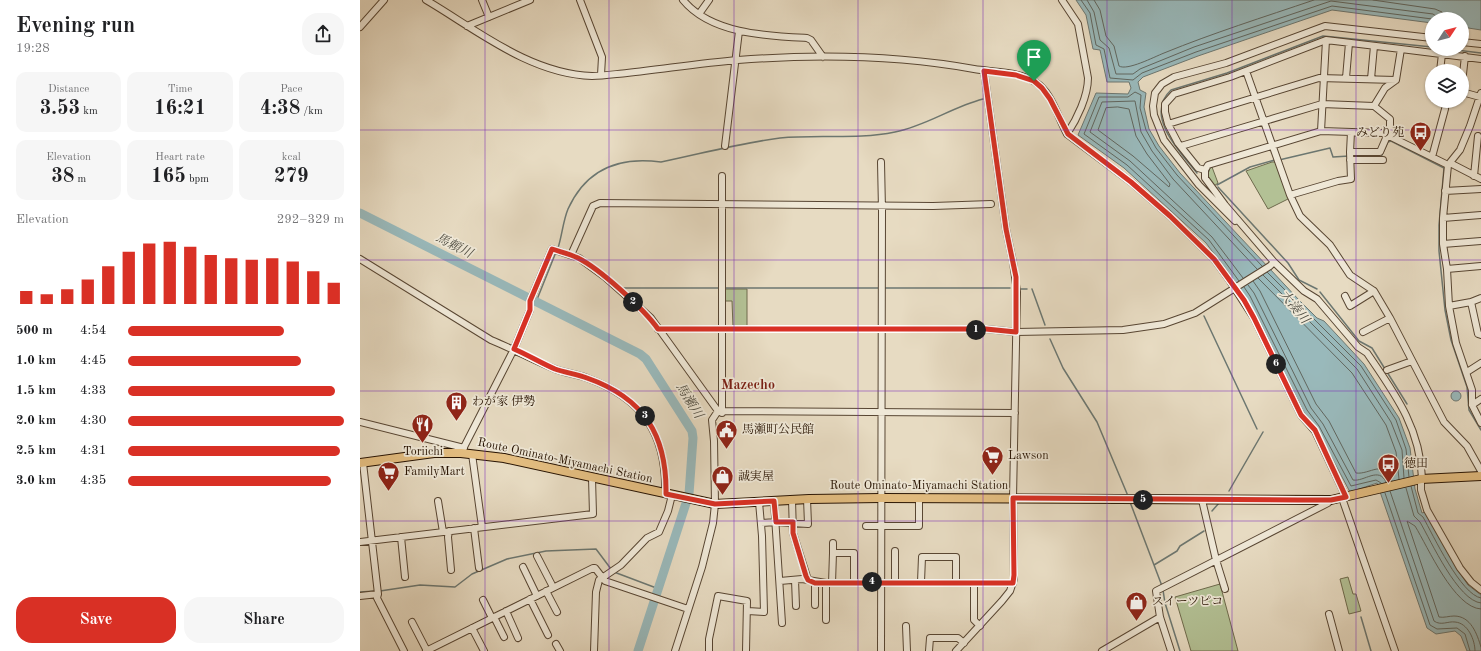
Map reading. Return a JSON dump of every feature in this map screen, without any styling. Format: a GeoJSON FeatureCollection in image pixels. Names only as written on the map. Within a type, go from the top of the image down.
{"type":"FeatureCollection","features":[{"type":"Feature","properties":{"kind":"main road","name":"Route Ominato-Miyamachi Station"},"geometry":{"type":"LineString","coordinates":[[362,463],[462,450],[472,454],[504,458],[668,495],[715,504],[807,499],[881,498],[1331,500],[1421,479],[1481,476]]}},
{"type":"Feature","properties":{"kind":"street"},"geometry":{"type":"LineString","coordinates":[[360,26],[384,0]]}},
{"type":"Feature","properties":{"kind":"street"},"geometry":{"type":"LineString","coordinates":[[426,0],[500,46],[542,65],[576,74],[593,76],[736,60],[823,57],[890,59],[942,63],[1016,75],[1034,81],[1042,88],[1050,99],[1068,134],[1131,182],[1170,216],[1214,259],[1236,288],[1254,318],[1301,415],[1315,430],[1344,497],[1395,651]]}},
{"type":"Feature","properties":{"kind":"street"},"geometry":{"type":"LineString","coordinates":[[482,0],[489,17]]}},
{"type":"Feature","properties":{"kind":"street"},"geometry":{"type":"LineString","coordinates":[[467,26],[530,0]]}},
{"type":"Feature","properties":{"kind":"street"},"geometry":{"type":"LineString","coordinates":[[580,0],[602,57],[601,75]]}},
{"type":"Feature","properties":{"kind":"street"},"geometry":{"type":"LineString","coordinates":[[683,0],[688,7],[699,14],[714,22],[739,31],[759,35],[807,38],[812,40],[823,57]]}},
{"type":"Feature","properties":{"kind":"street"},"geometry":{"type":"LineString","coordinates":[[699,14],[709,0]]}},
{"type":"Feature","properties":{"kind":"street"},"geometry":{"type":"LineString","coordinates":[[1062,0],[1078,24],[1088,78],[1088,86],[1074,125],[1068,134]]}},
{"type":"Feature","properties":{"kind":"street"},"geometry":{"type":"LineString","coordinates":[[1244,227],[1224,211],[1168,147],[1154,115],[1153,99],[1158,88],[1174,77],[1226,63],[1324,26],[1425,37]]}},
{"type":"Feature","properties":{"kind":"street"},"geometry":{"type":"LineString","coordinates":[[725,146],[739,31]]}},
{"type":"Feature","properties":{"kind":"street"},"geometry":{"type":"LineString","coordinates":[[1204,170],[1198,168],[1181,146],[1168,124],[1165,104],[1174,94],[1246,71],[1326,40],[1425,52]]}},
{"type":"Feature","properties":{"kind":"street"},"geometry":{"type":"LineString","coordinates":[[1321,132],[1326,40]]}},
{"type":"Feature","properties":{"kind":"street"},"geometry":{"type":"LineString","coordinates":[[1346,78],[1349,43]]}},
{"type":"Feature","properties":{"kind":"street"},"geometry":{"type":"LineString","coordinates":[[1469,43],[1481,44]]}},
{"type":"Feature","properties":{"kind":"street"},"geometry":{"type":"LineString","coordinates":[[1371,80],[1374,46]]}},
{"type":"Feature","properties":{"kind":"street"},"geometry":{"type":"LineString","coordinates":[[1374,106],[1385,88],[1396,80],[1401,49]]}},
{"type":"Feature","properties":{"kind":"street"},"geometry":{"type":"LineString","coordinates":[[1464,64],[1465,56],[1481,58]]}},
{"type":"Feature","properties":{"kind":"street"},"geometry":{"type":"LineString","coordinates":[[956,651],[1002,601],[1013,583],[1014,575],[1013,498],[1016,277],[1006,229],[984,71]]}},
{"type":"Feature","properties":{"kind":"street"},"geometry":{"type":"LineString","coordinates":[[1246,71],[1290,195],[1300,216],[1330,245],[1350,275],[1374,291],[1390,318],[1444,422],[1467,446],[1481,471]]}},
{"type":"Feature","properties":{"kind":"street"},"geometry":{"type":"LineString","coordinates":[[1168,124],[1324,78],[1396,80]]}},
{"type":"Feature","properties":{"kind":"street"},"geometry":{"type":"LineString","coordinates":[[1469,93],[1480,95],[1478,111],[1460,150],[1449,164],[1445,190],[1443,244],[1447,269],[1449,306],[1456,343],[1472,390],[1472,405],[1481,423]]}},
{"type":"Feature","properties":{"kind":"street"},"geometry":{"type":"LineString","coordinates":[[1181,146],[1322,104],[1374,106],[1390,119],[1388,135],[1378,153],[1350,156]]}},
{"type":"Feature","properties":{"kind":"street"},"geometry":{"type":"LineString","coordinates":[[1432,156],[1445,109]]}},
{"type":"Feature","properties":{"kind":"street"},"geometry":{"type":"LineString","coordinates":[[1204,170],[1211,165],[1321,132],[1383,133],[1481,180]]}},
{"type":"Feature","properties":{"kind":"street"},"geometry":{"type":"LineString","coordinates":[[1290,195],[1338,181],[1351,179],[1351,132]]}},
{"type":"Feature","properties":{"kind":"street"},"geometry":{"type":"LineString","coordinates":[[1466,135],[1480,137],[1474,176]]}},
{"type":"Feature","properties":{"kind":"street"},"geometry":{"type":"LineString","coordinates":[[1350,156],[1383,160]]}},
{"type":"Feature","properties":{"kind":"street"},"geometry":{"type":"LineString","coordinates":[[881,162],[881,651]]}},
{"type":"Feature","properties":{"kind":"street"},"geometry":{"type":"LineString","coordinates":[[1204,170],[1205,178],[1272,264],[1304,291],[1317,299],[1358,347],[1367,353],[1407,416],[1420,452],[1421,490],[1427,510],[1460,568],[1471,582],[1481,590]]}},
{"type":"Feature","properties":{"kind":"street"},"geometry":{"type":"LineString","coordinates":[[675,651],[702,567],[713,523],[715,504],[714,441],[712,420],[720,412],[722,329],[722,176]]}},
{"type":"Feature","properties":{"kind":"street"},"geometry":{"type":"LineString","coordinates":[[1445,190],[1481,189]]}},
{"type":"Feature","properties":{"kind":"street"},"geometry":{"type":"LineString","coordinates":[[571,255],[593,206],[596,204],[882,204],[933,206],[991,204]]}},
{"type":"Feature","properties":{"kind":"street"},"geometry":{"type":"LineString","coordinates":[[1443,218],[1481,216]]}},
{"type":"Feature","properties":{"kind":"street"},"geometry":{"type":"LineString","coordinates":[[1443,244],[1481,241]]}},
{"type":"Feature","properties":{"kind":"street"},"geometry":{"type":"LineString","coordinates":[[360,422],[462,450],[514,349],[530,310],[530,301],[552,249],[579,258],[605,277],[651,318],[720,412]]}},
{"type":"Feature","properties":{"kind":"street"},"geometry":{"type":"LineString","coordinates":[[360,260],[491,340],[556,369],[587,378],[608,387],[637,407],[644,415],[657,437],[666,478],[668,511],[659,532],[647,538],[613,572],[602,578],[598,583],[596,592],[594,651]]}},
{"type":"Feature","properties":{"kind":"street"},"geometry":{"type":"LineString","coordinates":[[658,329],[986,329],[1016,332],[1124,330],[1164,324],[1195,313],[1272,264]]}},
{"type":"Feature","properties":{"kind":"street"},"geometry":{"type":"LineString","coordinates":[[1447,269],[1481,266]]}},
{"type":"Feature","properties":{"kind":"street"},"geometry":{"type":"LineString","coordinates":[[1345,296],[1350,306],[1374,291]]}},
{"type":"Feature","properties":{"kind":"street"},"geometry":{"type":"LineString","coordinates":[[1449,306],[1471,302],[1481,298]]}},
{"type":"Feature","properties":{"kind":"street"},"geometry":{"type":"LineString","coordinates":[[1471,302],[1478,334],[1481,335]]}},
{"type":"Feature","properties":{"kind":"street"},"geometry":{"type":"LineString","coordinates":[[1363,332],[1390,318]]}},
{"type":"Feature","properties":{"kind":"street"},"geometry":{"type":"LineString","coordinates":[[1387,370],[1412,361]]}},
{"type":"Feature","properties":{"kind":"street"},"geometry":{"type":"LineString","coordinates":[[1467,372],[1481,363]]}},
{"type":"Feature","properties":{"kind":"street"},"geometry":{"type":"LineString","coordinates":[[1472,405],[1481,399]]}},
{"type":"Feature","properties":{"kind":"street"},"geometry":{"type":"LineString","coordinates":[[720,412],[1015,413]]}},
{"type":"Feature","properties":{"kind":"street"},"geometry":{"type":"LineString","coordinates":[[472,454],[482,527]]}},
{"type":"Feature","properties":{"kind":"street"},"geometry":{"type":"LineString","coordinates":[[362,463],[378,591],[377,598],[404,651]]}},
{"type":"Feature","properties":{"kind":"street"},"geometry":{"type":"LineString","coordinates":[[360,542],[592,514],[592,478]]}},
{"type":"Feature","properties":{"kind":"street"},"geometry":{"type":"LineString","coordinates":[[866,526],[919,526],[919,498]]}},
{"type":"Feature","properties":{"kind":"street"},"geometry":{"type":"LineString","coordinates":[[761,523],[793,522],[808,524],[807,499]]}},
{"type":"Feature","properties":{"kind":"street"},"geometry":{"type":"LineString","coordinates":[[792,500],[793,533],[808,580]]}},
{"type":"Feature","properties":{"kind":"street"},"geometry":{"type":"LineString","coordinates":[[1202,500],[1216,560],[1225,589]]}},
{"type":"Feature","properties":{"kind":"street"},"geometry":{"type":"LineString","coordinates":[[1171,651],[1160,617],[1155,594],[1163,587],[1322,507],[1331,500]]}},
{"type":"Feature","properties":{"kind":"street"},"geometry":{"type":"LineString","coordinates":[[438,501],[446,532],[451,570]]}},
{"type":"Feature","properties":{"kind":"street"},"geometry":{"type":"LineString","coordinates":[[774,501],[782,623]]}},
{"type":"Feature","properties":{"kind":"street"},"geometry":{"type":"LineString","coordinates":[[748,611],[764,612],[759,502]]}},
{"type":"Feature","properties":{"kind":"street"},"geometry":{"type":"LineString","coordinates":[[474,528],[479,568]]}},
{"type":"Feature","properties":{"kind":"street"},"geometry":{"type":"LineString","coordinates":[[401,537],[405,577]]}},
{"type":"Feature","properties":{"kind":"street"},"geometry":{"type":"LineString","coordinates":[[826,620],[833,544]]}},
{"type":"Feature","properties":{"kind":"street"},"geometry":{"type":"LineString","coordinates":[[895,551],[895,582]]}},
{"type":"Feature","properties":{"kind":"street"},"geometry":{"type":"LineString","coordinates":[[833,553],[854,553],[854,582]]}},
{"type":"Feature","properties":{"kind":"street"},"geometry":{"type":"LineString","coordinates":[[537,556],[553,587]]}},
{"type":"Feature","properties":{"kind":"street"},"geometry":{"type":"LineString","coordinates":[[921,582],[922,557],[956,557],[956,583]]}},
{"type":"Feature","properties":{"kind":"street"},"geometry":{"type":"LineString","coordinates":[[523,567],[537,596]]}},
{"type":"Feature","properties":{"kind":"street"},"geometry":{"type":"LineString","coordinates":[[412,622],[426,651],[592,568],[595,568],[605,581],[642,592],[688,610]]}},
{"type":"Feature","properties":{"kind":"street"},"geometry":{"type":"LineString","coordinates":[[795,580],[796,606]]}},
{"type":"Feature","properties":{"kind":"street"},"geometry":{"type":"LineString","coordinates":[[780,581],[808,580],[815,583],[1013,583]]}},
{"type":"Feature","properties":{"kind":"street"},"geometry":{"type":"LineString","coordinates":[[815,583],[815,605]]}},
{"type":"Feature","properties":{"kind":"street"},"geometry":{"type":"LineString","coordinates":[[974,583],[974,620],[980,626]]}},
{"type":"Feature","properties":{"kind":"street"},"geometry":{"type":"LineString","coordinates":[[360,596],[378,591]]}},
{"type":"Feature","properties":{"kind":"street"},"geometry":{"type":"LineString","coordinates":[[546,591],[557,612]]}},
{"type":"Feature","properties":{"kind":"street"},"geometry":{"type":"LineString","coordinates":[[709,651],[709,639],[718,596],[747,601],[746,651]]}},
{"type":"Feature","properties":{"kind":"street"},"geometry":{"type":"LineString","coordinates":[[530,599],[548,635]]}},
{"type":"Feature","properties":{"kind":"street"},"geometry":{"type":"LineString","coordinates":[[483,600],[504,637]]}},
{"type":"Feature","properties":{"kind":"street"},"geometry":{"type":"LineString","coordinates":[[506,612],[518,638]]}},
{"type":"Feature","properties":{"kind":"street"},"geometry":{"type":"LineString","coordinates":[[1329,614],[1339,651]]}},
{"type":"Feature","properties":{"kind":"street"},"geometry":{"type":"LineString","coordinates":[[1102,651],[1160,617]]}},
{"type":"Feature","properties":{"kind":"street"},"geometry":{"type":"LineString","coordinates":[[906,626],[907,651]]}},
{"type":"Feature","properties":{"kind":"street"},"geometry":{"type":"LineString","coordinates":[[472,628],[484,651]]}},
{"type":"Feature","properties":{"kind":"street"},"geometry":{"type":"LineString","coordinates":[[929,651],[930,638],[958,638],[964,642]]}},
{"type":"Feature","properties":{"kind":"street"},"geometry":{"type":"LineString","coordinates":[[556,644],[560,651]]}},
{"type":"Feature","properties":{"kind":"green space"},"geometry":{"type":"Polygon","coordinates":[[[1275,162],[1290,198],[1268,209],[1246,171],[1275,162]]]}},
{"type":"Feature","properties":{"kind":"green space"},"geometry":{"type":"Polygon","coordinates":[[[1212,167],[1218,183],[1214,186],[1207,177],[1210,168],[1212,167]]]}},
{"type":"Feature","properties":{"kind":"green space"},"geometry":{"type":"Polygon","coordinates":[[[723,289],[747,289],[747,327],[733,327],[732,301],[723,301],[723,289]]]}},
{"type":"Feature","properties":{"kind":"green space"},"geometry":{"type":"Polygon","coordinates":[[[1348,577],[1353,594],[1356,594],[1361,611],[1349,614],[1340,579],[1348,577]]]}},
{"type":"Feature","properties":{"kind":"green space"},"geometry":{"type":"Polygon","coordinates":[[[1220,584],[1238,651],[1191,651],[1175,597],[1220,584]]]}},
{"type":"Feature","properties":{"kind":"water","name":"大湊川"},"geometry":{"type":"Polygon","coordinates":[[[1076,0],[1481,0],[1481,30],[1469,28],[1469,12],[1425,12],[1425,22],[1332,10],[1198,56],[1143,77],[1138,82],[1140,90],[1146,93],[1144,107],[1149,129],[1159,146],[1180,173],[1299,300],[1317,318],[1324,321],[1364,364],[1399,418],[1410,448],[1415,489],[1422,513],[1425,512],[1468,585],[1481,595],[1481,651],[1467,651],[1461,636],[1455,631],[1436,634],[1427,628],[1377,483],[1350,492],[1316,428],[1304,413],[1246,297],[1206,243],[1124,168],[1078,135],[1096,93],[1128,94],[1131,88],[1129,82],[1107,82],[1100,50],[1093,49],[1086,15],[1076,0]]]}},
{"type":"Feature","properties":{"kind":"water"},"geometry":{"type":"Polygon","coordinates":[[[1456,391],[1461,396],[1456,401],[1451,396],[1456,391]]]}},
{"type":"Feature","properties":{"kind":"waterway"},"geometry":{"type":"LineString","coordinates":[[1197,173],[1174,144],[1167,133],[1163,121],[1161,110],[1164,100],[1171,90],[1227,73],[1323,36],[1425,46]]}},
{"type":"Feature","properties":{"kind":"waterway"},"geometry":{"type":"LineString","coordinates":[[1469,52],[1481,53]]}},
{"type":"Feature","properties":{"kind":"waterway"},"geometry":{"type":"LineString","coordinates":[[558,248],[566,214],[575,195],[584,184],[605,168],[631,161],[661,162],[780,138],[809,136],[866,136],[895,132],[983,99]]}},
{"type":"Feature","properties":{"kind":"waterway"},"geometry":{"type":"LineString","coordinates":[[1353,156],[1381,157],[1388,142],[1391,141],[1444,168],[1439,225],[1439,251],[1445,310],[1451,340],[1467,387],[1469,410],[1481,430]]}},
{"type":"Feature","properties":{"kind":"waterway"},"geometry":{"type":"LineString","coordinates":[[1279,160],[1330,148],[1333,157],[1349,156]]}},
{"type":"Feature","properties":{"kind":"waterway"},"geometry":{"type":"LineString","coordinates":[[1217,185],[1250,167],[1275,160]]}},
{"type":"Feature","properties":{"kind":"waterway"},"geometry":{"type":"LineString","coordinates":[[1218,187],[1288,263],[1299,280],[1317,289]]}},
{"type":"Feature","properties":{"kind":"waterway","name":"馬瀬川"},"geometry":{"type":"LineString","coordinates":[[360,213],[640,354],[646,359],[692,431],[693,438],[689,494],[638,651]]}},
{"type":"Feature","properties":{"kind":"waterway"},"geometry":{"type":"LineString","coordinates":[[536,302],[556,252]]}},
{"type":"Feature","properties":{"kind":"waterway"},"geometry":{"type":"LineString","coordinates":[[620,288],[720,288]]}},
{"type":"Feature","properties":{"kind":"waterway"},"geometry":{"type":"LineString","coordinates":[[724,288],[880,288]]}},
{"type":"Feature","properties":{"kind":"waterway"},"geometry":{"type":"LineString","coordinates":[[884,288],[1010,288]]}},
{"type":"Feature","properties":{"kind":"waterway"},"geometry":{"type":"LineString","coordinates":[[1021,289],[1027,289]]}},
{"type":"Feature","properties":{"kind":"waterway"},"geometry":{"type":"LineString","coordinates":[[1032,289],[1045,325]]}},
{"type":"Feature","properties":{"kind":"waterway"},"geometry":{"type":"LineString","coordinates":[[1320,292],[1359,341],[1372,348],[1385,369]]}},
{"type":"Feature","properties":{"kind":"waterway"},"geometry":{"type":"LineString","coordinates":[[1204,316],[1257,429]]}},
{"type":"Feature","properties":{"kind":"waterway"},"geometry":{"type":"LineString","coordinates":[[1050,339],[1063,368],[1097,422],[1128,496]]}},
{"type":"Feature","properties":{"kind":"waterway"},"geometry":{"type":"LineString","coordinates":[[1387,372],[1407,404]]}},
{"type":"Feature","properties":{"kind":"waterway"},"geometry":{"type":"LineString","coordinates":[[1229,491],[1263,432]]}},
{"type":"Feature","properties":{"kind":"waterway"},"geometry":{"type":"LineString","coordinates":[[1130,502],[1162,586]]}},
{"type":"Feature","properties":{"kind":"waterway"},"geometry":{"type":"LineString","coordinates":[[1212,511],[1219,503]]}},
{"type":"Feature","properties":{"kind":"waterway"},"geometry":{"type":"LineString","coordinates":[[1154,565],[1177,551],[1180,546],[1204,531]]}},
{"type":"Feature","properties":{"kind":"waterway"},"geometry":{"type":"LineString","coordinates":[[380,591],[420,585],[455,587],[472,574],[507,559],[546,551],[596,549],[611,569]]}},
{"type":"Feature","properties":{"kind":"waterway"},"geometry":{"type":"LineString","coordinates":[[614,572],[659,589]]}},
{"type":"Feature","properties":{"kind":"waterway"},"geometry":{"type":"LineString","coordinates":[[1163,590],[1165,603],[1180,651]]}},
{"type":"Feature","properties":{"kind":"waterway"},"geometry":{"type":"LineString","coordinates":[[360,592],[376,591]]}},
{"type":"Feature","properties":{"kind":"waterway"},"geometry":{"type":"LineString","coordinates":[[1361,617],[1371,651]]}},
{"type":"Feature","properties":{"kind":"place","name":"みどり苑"},"geometry":{"type":"Point","coordinates":[1420,152]}},
{"type":"Feature","properties":{"kind":"place","name":"わが家 伊勢"},"geometry":{"type":"Point","coordinates":[457,422]}},
{"type":"Feature","properties":{"kind":"place","name":"Toriichi"},"geometry":{"type":"Point","coordinates":[423,444]}},
{"type":"Feature","properties":{"kind":"place","name":"馬瀬町公民館"},"geometry":{"type":"Point","coordinates":[726,450]}},
{"type":"Feature","properties":{"kind":"place","name":"Lawson"},"geometry":{"type":"Point","coordinates":[993,476]}},
{"type":"Feature","properties":{"kind":"place","name":"徳田"},"geometry":{"type":"Point","coordinates":[1388,484]}},
{"type":"Feature","properties":{"kind":"place","name":"FamilyMart"},"geometry":{"type":"Point","coordinates":[389,492]}},
{"type":"Feature","properties":{"kind":"place","name":"誠実屋"},"geometry":{"type":"Point","coordinates":[722,496]}},
{"type":"Feature","properties":{"kind":"place","name":"スイーツピコ"},"geometry":{"type":"Point","coordinates":[1136,622]}},
{"type":"Feature","properties":{"kind":"district","name":"Mazecho"},"geometry":{"type":"Point","coordinates":[748,385]}},
{"type":"Feature","properties":{"kind":"route"},"geometry":{"type":"LineString","coordinates":[[984,71],[1016,75],[1034,81],[1042,88],[1050,99],[1062,125],[1068,134],[1084,148],[1131,182],[1192,236],[1214,259],[1244,300],[1254,318],[1301,415],[1315,430],[1345,491],[1346,497],[1331,500],[1133,500],[1013,498],[1013,583],[815,583],[808,580],[806,576],[793,533],[793,522],[776,522],[774,501],[715,504],[666,494],[666,478],[662,454],[657,437],[644,415],[637,407],[608,387],[587,378],[556,369],[514,349],[530,310],[530,301],[552,249],[579,258],[605,277],[651,318],[658,329],[986,329],[1016,332],[1016,277],[1006,229],[984,71]]}},
{"type":"Feature","properties":{"kind":"water label","name":"馬頼川"},"geometry":{"type":"Point","coordinates":[454,246]}}]}
